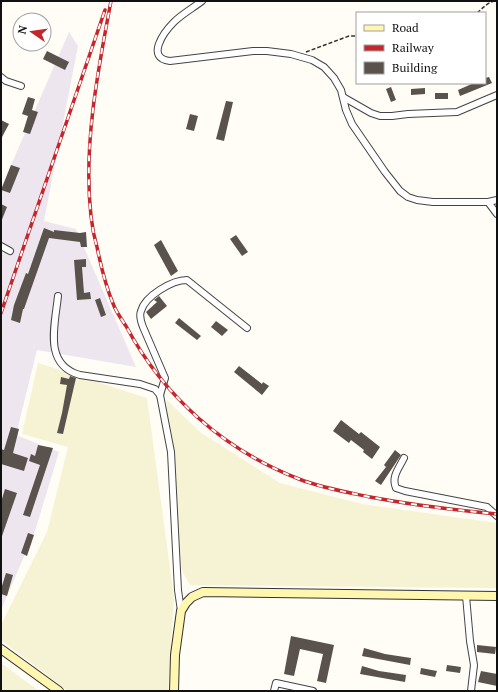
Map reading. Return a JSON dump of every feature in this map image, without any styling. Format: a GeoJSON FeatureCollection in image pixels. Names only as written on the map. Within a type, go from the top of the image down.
{"type":"FeatureCollection","features":[{"type":"Feature","properties":{"kind":"street"},"geometry":{"type":"LineString","coordinates":[[202,1],[179,18],[165,34],[158,45],[157,51],[158,56],[163,60],[185,60],[253,51],[279,52],[312,60],[324,67],[334,78],[341,90],[346,110],[352,124],[392,182],[400,191],[408,197],[433,202],[488,202],[497,200]]}},
{"type":"Feature","properties":{"kind":"street"},"geometry":{"type":"LineString","coordinates":[[1,77],[6,81],[21,86]]}},
{"type":"Feature","properties":{"kind":"street"},"geometry":{"type":"LineString","coordinates":[[343,97],[371,113],[380,116],[392,116],[415,113],[457,112],[497,95]]}},
{"type":"Feature","properties":{"kind":"street"},"geometry":{"type":"LineString","coordinates":[[488,202],[497,214]]}},
{"type":"Feature","properties":{"kind":"street"},"geometry":{"type":"LineString","coordinates":[[1,246],[10,251]]}},
{"type":"Feature","properties":{"kind":"street"},"geometry":{"type":"LineString","coordinates":[[174,691],[175,656],[181,611],[178,590],[171,452],[160,395],[165,378],[140,318],[140,311],[144,303],[152,295],[173,283],[181,280],[187,280],[247,328]]}},
{"type":"Feature","properties":{"kind":"street"},"geometry":{"type":"LineString","coordinates":[[58,296],[54,338],[56,353],[66,369],[80,375],[140,384],[155,389],[160,395]]}},
{"type":"Feature","properties":{"kind":"street"},"geometry":{"type":"LineString","coordinates":[[404,458],[394,476],[396,488],[404,491],[487,507],[497,516]]}},
{"type":"Feature","properties":{"kind":"street"},"geometry":{"type":"LineString","coordinates":[[181,611],[192,597],[203,592],[497,596]]}},
{"type":"Feature","properties":{"kind":"street"},"geometry":{"type":"LineString","coordinates":[[466,596],[470,641],[474,665],[471,691]]}},
{"type":"Feature","properties":{"kind":"street"},"geometry":{"type":"LineString","coordinates":[[1,649],[58,691]]}},
{"type":"Feature","properties":{"kind":"street"},"geometry":{"type":"LineString","coordinates":[[274,691],[276,683],[313,691]]}},
{"type":"Feature","properties":{"kind":"path"},"geometry":{"type":"LineString","coordinates":[[479,12],[483,7],[494,1]]}},
{"type":"Feature","properties":{"kind":"path"},"geometry":{"type":"LineString","coordinates":[[300,57],[308,50],[349,36],[356,36]]}},
{"type":"Feature","properties":{"kind":"shaded area"},"geometry":{"type":"Polygon","coordinates":[[[69,32],[78,46],[44,221],[76,229],[136,367],[37,350],[16,435],[59,452],[35,531],[1,610],[1,188],[69,32]]]}},
{"type":"Feature","properties":{"kind":"shaded area"},"geometry":{"type":"Polygon","coordinates":[[[38,363],[147,398],[174,598],[168,691],[68,691],[1,640],[1,625],[47,532],[68,447],[22,434],[38,363]]]}},
{"type":"Feature","properties":{"kind":"shaded area"},"geometry":{"type":"Polygon","coordinates":[[[166,399],[200,432],[280,483],[362,504],[497,523],[497,588],[190,585],[182,571],[166,399]]]}},
{"type":"Feature","properties":{"kind":"shaded area"},"geometry":{"type":"Polygon","coordinates":[[[1,663],[39,691],[1,691],[1,663]]]}},
{"type":"Feature","properties":{"kind":"building"},"geometry":{"type":"Polygon","coordinates":[[[46,52],[49,52],[69,62],[65,70],[43,59],[46,52]]]}},
{"type":"Feature","properties":{"kind":"building"},"geometry":{"type":"Polygon","coordinates":[[[489,77],[492,83],[460,96],[458,90],[472,84],[486,84],[486,78],[489,77]]]}},
{"type":"Feature","properties":{"kind":"building"},"geometry":{"type":"Polygon","coordinates":[[[391,87],[396,100],[391,102],[386,89],[391,87]]]}},
{"type":"Feature","properties":{"kind":"building"},"geometry":{"type":"Polygon","coordinates":[[[425,88],[425,94],[411,95],[411,89],[425,88]]]}},
{"type":"Feature","properties":{"kind":"building"},"geometry":{"type":"Polygon","coordinates":[[[435,93],[448,93],[448,99],[435,99],[435,93]]]}},
{"type":"Feature","properties":{"kind":"building"},"geometry":{"type":"Polygon","coordinates":[[[28,97],[35,99],[32,110],[38,112],[30,134],[23,132],[28,116],[22,114],[28,97]]]}},
{"type":"Feature","properties":{"kind":"building"},"geometry":{"type":"Polygon","coordinates":[[[226,101],[233,102],[224,141],[216,139],[226,101]]]}},
{"type":"Feature","properties":{"kind":"building"},"geometry":{"type":"Polygon","coordinates":[[[190,114],[198,116],[194,131],[186,129],[190,114]]]}},
{"type":"Feature","properties":{"kind":"building"},"geometry":{"type":"Polygon","coordinates":[[[1,120],[9,124],[1,139],[1,120]]]}},
{"type":"Feature","properties":{"kind":"building"},"geometry":{"type":"Polygon","coordinates":[[[11,165],[20,168],[10,193],[1,190],[11,165]]]}},
{"type":"Feature","properties":{"kind":"building"},"geometry":{"type":"Polygon","coordinates":[[[1,204],[7,207],[1,222],[1,204]]]}},
{"type":"Feature","properties":{"kind":"building"},"geometry":{"type":"Polygon","coordinates":[[[44,228],[54,232],[54,230],[80,233],[86,232],[87,247],[81,247],[80,242],[49,238],[23,309],[20,323],[11,320],[14,305],[26,273],[28,274],[44,228]]]}},
{"type":"Feature","properties":{"kind":"building"},"geometry":{"type":"Polygon","coordinates":[[[236,235],[248,252],[242,256],[230,239],[236,235]]]}},
{"type":"Feature","properties":{"kind":"building"},"geometry":{"type":"Polygon","coordinates":[[[161,240],[178,271],[171,276],[154,245],[161,240]]]}},
{"type":"Feature","properties":{"kind":"building"},"geometry":{"type":"Polygon","coordinates":[[[86,259],[86,267],[82,267],[84,293],[90,292],[91,299],[77,300],[74,260],[86,259]]]}},
{"type":"Feature","properties":{"kind":"building"},"geometry":{"type":"Polygon","coordinates":[[[159,296],[167,306],[151,319],[146,312],[157,302],[154,300],[159,296]]]}},
{"type":"Feature","properties":{"kind":"building"},"geometry":{"type":"Polygon","coordinates":[[[100,298],[106,315],[101,317],[95,300],[100,298]]]}},
{"type":"Feature","properties":{"kind":"building"},"geometry":{"type":"Polygon","coordinates":[[[179,318],[201,336],[197,340],[175,323],[179,318]]]}},
{"type":"Feature","properties":{"kind":"building"},"geometry":{"type":"Polygon","coordinates":[[[216,321],[228,330],[222,336],[211,327],[216,321]]]}},
{"type":"Feature","properties":{"kind":"building"},"geometry":{"type":"Polygon","coordinates":[[[239,366],[262,384],[263,382],[269,386],[262,395],[234,372],[239,366]]]}},
{"type":"Feature","properties":{"kind":"building"},"geometry":{"type":"Polygon","coordinates":[[[70,376],[76,378],[63,434],[57,433],[67,385],[60,384],[61,377],[69,379],[70,376]]]}},
{"type":"Feature","properties":{"kind":"building"},"geometry":{"type":"Polygon","coordinates":[[[341,420],[359,434],[361,432],[380,447],[372,459],[363,452],[364,450],[351,440],[349,443],[333,431],[341,420]]]}},
{"type":"Feature","properties":{"kind":"building"},"geometry":{"type":"Polygon","coordinates":[[[11,427],[19,429],[13,453],[28,458],[24,471],[1,464],[1,449],[4,450],[11,427]]]}},
{"type":"Feature","properties":{"kind":"building"},"geometry":{"type":"Polygon","coordinates":[[[38,445],[53,448],[30,517],[23,515],[40,465],[29,461],[31,454],[35,456],[38,445]]]}},
{"type":"Feature","properties":{"kind":"building"},"geometry":{"type":"Polygon","coordinates":[[[395,450],[401,455],[381,485],[375,481],[386,467],[384,465],[395,450]]]}},
{"type":"Feature","properties":{"kind":"building"},"geometry":{"type":"Polygon","coordinates":[[[5,489],[17,493],[2,536],[1,502],[5,489]]]}},
{"type":"Feature","properties":{"kind":"building"},"geometry":{"type":"Polygon","coordinates":[[[28,533],[34,535],[27,556],[21,553],[28,533]]]}},
{"type":"Feature","properties":{"kind":"building"},"geometry":{"type":"Polygon","coordinates":[[[6,573],[13,575],[7,596],[1,594],[6,573]]]}},
{"type":"Feature","properties":{"kind":"building"},"geometry":{"type":"Polygon","coordinates":[[[291,636],[334,645],[326,683],[317,681],[323,654],[300,649],[294,676],[284,674],[291,636]]]}},
{"type":"Feature","properties":{"kind":"building"},"geometry":{"type":"Polygon","coordinates":[[[477,645],[496,647],[495,654],[477,652],[477,645]]]}},
{"type":"Feature","properties":{"kind":"building"},"geometry":{"type":"Polygon","coordinates":[[[364,648],[385,654],[411,658],[410,665],[362,656],[364,648]]]}},
{"type":"Feature","properties":{"kind":"building"},"geometry":{"type":"Polygon","coordinates":[[[447,665],[461,667],[460,673],[446,671],[447,665]]]}},
{"type":"Feature","properties":{"kind":"building"},"geometry":{"type":"Polygon","coordinates":[[[362,666],[379,671],[406,675],[405,682],[360,674],[362,666]]]}},
{"type":"Feature","properties":{"kind":"building"},"geometry":{"type":"Polygon","coordinates":[[[421,668],[437,671],[435,677],[420,674],[421,668]]]}},
{"type":"Feature","properties":{"kind":"building"},"geometry":{"type":"Polygon","coordinates":[[[481,671],[497,674],[497,686],[478,682],[481,671]]]}},
{"type":"Feature","properties":{"kind":"railway"},"geometry":{"type":"LineString","coordinates":[[111,1],[101,54],[90,135],[89,189],[91,220],[102,269],[114,306],[141,352],[159,376],[178,398],[221,437],[246,453],[299,479],[334,490],[386,500],[497,514]]}},
{"type":"Feature","properties":{"kind":"railway"},"geometry":{"type":"LineString","coordinates":[[1,313],[105,10]]}}]}
